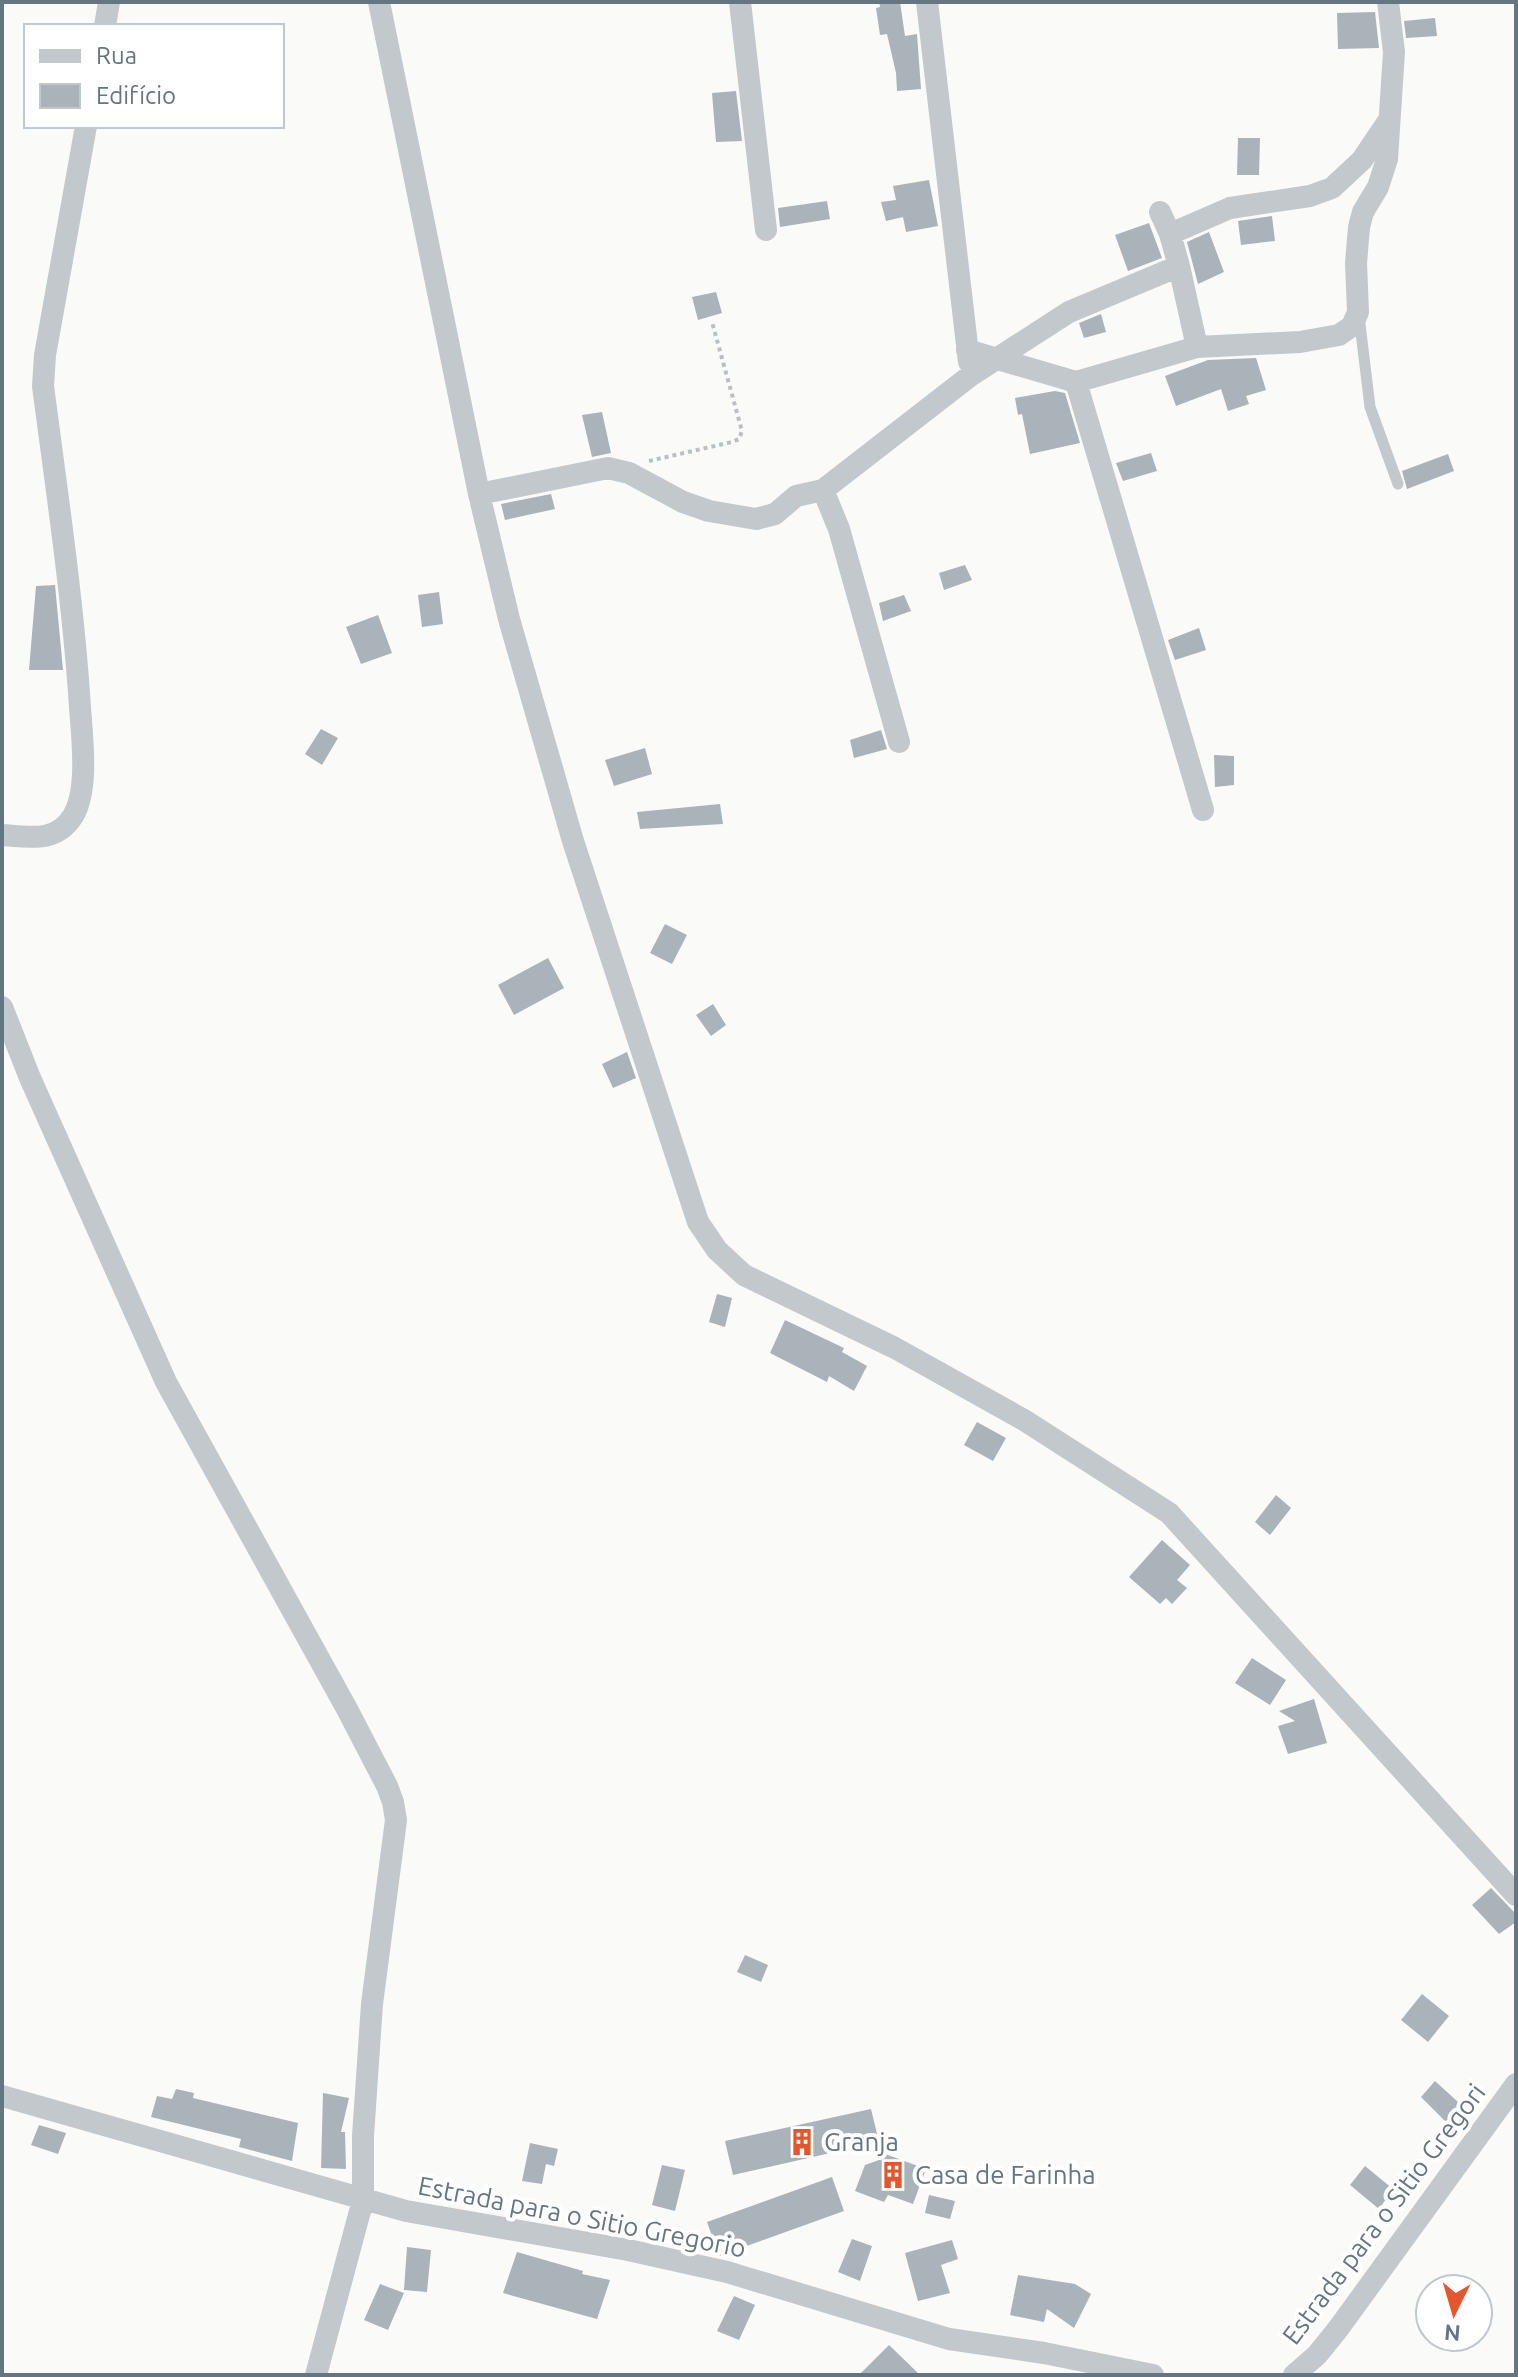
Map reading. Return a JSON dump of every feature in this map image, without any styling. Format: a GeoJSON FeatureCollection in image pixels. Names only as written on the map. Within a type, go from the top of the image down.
{"type":"FeatureCollection","features":[{"type":"Feature","properties":{"kind":"street"},"geometry":{"type":"LineString","coordinates":[[105,24],[109,2]]}},
{"type":"Feature","properties":{"kind":"street"},"geometry":{"type":"LineString","coordinates":[[379,2],[479,494],[509,619],[573,841],[698,1222],[717,1250],[744,1275],[895,1348],[1024,1420],[1169,1513],[1516,1895]]}},
{"type":"Feature","properties":{"kind":"street"},"geometry":{"type":"LineString","coordinates":[[740,2],[766,230]]}},
{"type":"Feature","properties":{"kind":"street"},"geometry":{"type":"LineString","coordinates":[[927,2],[970,376]]}},
{"type":"Feature","properties":{"kind":"street"},"geometry":{"type":"LineString","coordinates":[[967,350],[1076,382],[1197,347],[1300,342],[1339,335],[1352,326],[1358,312],[1356,272],[1359,227],[1387,159],[1394,52],[1388,2]]}},
{"type":"Feature","properties":{"kind":"street"},"geometry":{"type":"LineString","coordinates":[[1170,234],[1230,208],[1310,196],[1332,188],[1362,160],[1389,119]]}},
{"type":"Feature","properties":{"kind":"street"},"geometry":{"type":"LineString","coordinates":[[2,835],[42,838],[57,833],[73,816],[81,792],[82,741],[75,632],[43,386],[45,355],[86,128]]}},
{"type":"Feature","properties":{"kind":"street"},"geometry":{"type":"LineString","coordinates":[[1160,212],[1179,266],[1197,347]]}},
{"type":"Feature","properties":{"kind":"street"},"geometry":{"type":"LineString","coordinates":[[479,494],[608,468],[650,482],[683,502],[723,515],[768,517],[796,496],[823,490],[970,376],[1069,312],[1179,266]]}},
{"type":"Feature","properties":{"kind":"street"},"geometry":{"type":"LineString","coordinates":[[1076,382],[1203,810]]}},
{"type":"Feature","properties":{"kind":"street"},"geometry":{"type":"LineString","coordinates":[[823,490],[839,529],[899,742]]}},
{"type":"Feature","properties":{"kind":"street"},"geometry":{"type":"LineString","coordinates":[[2,1007],[30,1078],[166,1382],[347,1709],[393,1802],[396,1820],[372,2004],[365,2098],[363,2200],[316,2375]]}},
{"type":"Feature","properties":{"kind":"street","name":"Estrada para o Sitio Gregori"},"geometry":{"type":"LineString","coordinates":[[1294,2375],[1317,2355],[1338,2329],[1516,2084]]}},
{"type":"Feature","properties":{"kind":"street","name":"Estrada para o Sitio Gregorio"},"geometry":{"type":"LineString","coordinates":[[2,2096],[363,2200],[727,2272],[949,2339],[1044,2353],[1153,2375]]}},
{"type":"Feature","properties":{"kind":"lane"},"geometry":{"type":"LineString","coordinates":[[1358,312],[1370,407],[1398,484]]}},
{"type":"Feature","properties":{"kind":"path"},"geometry":{"type":"LineString","coordinates":[[616,469],[739,439],[742,431],[712,322]]}},
{"type":"Feature","properties":{"kind":"building"},"geometry":{"type":"Polygon","coordinates":[[[879,2],[900,2],[905,36],[917,34],[921,89],[897,91],[887,34],[880,35],[876,8],[880,7],[879,2]]]}},
{"type":"Feature","properties":{"kind":"building"},"geometry":{"type":"Polygon","coordinates":[[[1375,12],[1379,48],[1338,49],[1337,13],[1375,12]]]}},
{"type":"Feature","properties":{"kind":"building"},"geometry":{"type":"Polygon","coordinates":[[[1435,18],[1437,36],[1406,38],[1404,21],[1435,18]]]}},
{"type":"Feature","properties":{"kind":"building"},"geometry":{"type":"Polygon","coordinates":[[[736,91],[742,141],[716,142],[712,93],[736,91]]]}},
{"type":"Feature","properties":{"kind":"building"},"geometry":{"type":"Polygon","coordinates":[[[1238,138],[1260,138],[1259,175],[1237,175],[1238,138]]]}},
{"type":"Feature","properties":{"kind":"building"},"geometry":{"type":"Polygon","coordinates":[[[929,180],[938,226],[906,232],[903,217],[886,221],[881,202],[896,200],[893,186],[929,180]]]}},
{"type":"Feature","properties":{"kind":"building"},"geometry":{"type":"Polygon","coordinates":[[[827,201],[830,219],[780,227],[778,208],[827,201]]]}},
{"type":"Feature","properties":{"kind":"building"},"geometry":{"type":"Polygon","coordinates":[[[1272,216],[1275,241],[1241,245],[1238,221],[1272,216]]]}},
{"type":"Feature","properties":{"kind":"building"},"geometry":{"type":"Polygon","coordinates":[[[1149,223],[1162,258],[1128,271],[1115,235],[1149,223]]]}},
{"type":"Feature","properties":{"kind":"building"},"geometry":{"type":"Polygon","coordinates":[[[1209,232],[1224,272],[1198,284],[1187,242],[1209,232]]]}},
{"type":"Feature","properties":{"kind":"building"},"geometry":{"type":"Polygon","coordinates":[[[716,292],[722,313],[698,320],[692,297],[716,292]]]}},
{"type":"Feature","properties":{"kind":"building"},"geometry":{"type":"Polygon","coordinates":[[[1101,314],[1106,332],[1084,338],[1079,323],[1101,314]]]}},
{"type":"Feature","properties":{"kind":"building"},"geometry":{"type":"Polygon","coordinates":[[[1256,358],[1266,390],[1246,396],[1249,404],[1228,411],[1221,389],[1176,406],[1165,376],[1208,360],[1256,358]]]}},
{"type":"Feature","properties":{"kind":"building"},"geometry":{"type":"Polygon","coordinates":[[[1055,391],[1065,393],[1080,443],[1030,454],[1022,414],[1018,415],[1015,398],[1055,391]]]}},
{"type":"Feature","properties":{"kind":"building"},"geometry":{"type":"Polygon","coordinates":[[[602,412],[611,453],[592,457],[582,415],[602,412]]]}},
{"type":"Feature","properties":{"kind":"building"},"geometry":{"type":"Polygon","coordinates":[[[1151,453],[1157,471],[1123,481],[1116,463],[1151,453]]]}},
{"type":"Feature","properties":{"kind":"building"},"geometry":{"type":"Polygon","coordinates":[[[1448,454],[1454,471],[1407,489],[1402,471],[1448,454]]]}},
{"type":"Feature","properties":{"kind":"building"},"geometry":{"type":"Polygon","coordinates":[[[551,494],[555,509],[505,520],[501,504],[551,494]]]}},
{"type":"Feature","properties":{"kind":"building"},"geometry":{"type":"Polygon","coordinates":[[[965,565],[972,580],[944,590],[939,573],[965,565]]]}},
{"type":"Feature","properties":{"kind":"building"},"geometry":{"type":"Polygon","coordinates":[[[55,585],[63,670],[29,670],[36,586],[55,585]]]}},
{"type":"Feature","properties":{"kind":"building"},"geometry":{"type":"Polygon","coordinates":[[[439,592],[443,624],[422,627],[418,595],[439,592]]]}},
{"type":"Feature","properties":{"kind":"building"},"geometry":{"type":"Polygon","coordinates":[[[904,595],[911,611],[883,621],[879,603],[904,595]]]}},
{"type":"Feature","properties":{"kind":"building"},"geometry":{"type":"Polygon","coordinates":[[[378,615],[392,653],[361,664],[346,627],[378,615]]]}},
{"type":"Feature","properties":{"kind":"building"},"geometry":{"type":"Polygon","coordinates":[[[1199,628],[1206,650],[1175,660],[1168,640],[1199,628]]]}},
{"type":"Feature","properties":{"kind":"building"},"geometry":{"type":"Polygon","coordinates":[[[321,729],[338,738],[322,765],[305,754],[321,729]]]}},
{"type":"Feature","properties":{"kind":"building"},"geometry":{"type":"Polygon","coordinates":[[[881,730],[887,749],[854,758],[850,740],[881,730]]]}},
{"type":"Feature","properties":{"kind":"building"},"geometry":{"type":"Polygon","coordinates":[[[645,748],[652,774],[614,786],[605,760],[645,748]]]}},
{"type":"Feature","properties":{"kind":"building"},"geometry":{"type":"Polygon","coordinates":[[[1214,755],[1234,756],[1234,785],[1215,787],[1214,755]]]}},
{"type":"Feature","properties":{"kind":"building"},"geometry":{"type":"Polygon","coordinates":[[[720,804],[723,824],[640,829],[637,812],[720,804]]]}},
{"type":"Feature","properties":{"kind":"building"},"geometry":{"type":"Polygon","coordinates":[[[665,924],[687,935],[672,964],[650,953],[665,924]]]}},
{"type":"Feature","properties":{"kind":"building"},"geometry":{"type":"Polygon","coordinates":[[[548,958],[564,988],[514,1015],[498,985],[548,958]]]}},
{"type":"Feature","properties":{"kind":"building"},"geometry":{"type":"Polygon","coordinates":[[[713,1004],[726,1025],[711,1036],[696,1015],[713,1004]]]}},
{"type":"Feature","properties":{"kind":"building"},"geometry":{"type":"Polygon","coordinates":[[[627,1052],[636,1078],[613,1088],[602,1064],[627,1052]]]}},
{"type":"Feature","properties":{"kind":"building"},"geometry":{"type":"Polygon","coordinates":[[[717,1294],[732,1298],[725,1327],[709,1322],[717,1294]]]}},
{"type":"Feature","properties":{"kind":"building"},"geometry":{"type":"Polygon","coordinates":[[[785,1320],[844,1348],[842,1352],[867,1366],[854,1391],[829,1376],[827,1382],[770,1353],[785,1320]]]}},
{"type":"Feature","properties":{"kind":"building"},"geometry":{"type":"Polygon","coordinates":[[[977,1422],[1006,1438],[993,1461],[964,1445],[977,1422]]]}},
{"type":"Feature","properties":{"kind":"building"},"geometry":{"type":"Polygon","coordinates":[[[1276,1495],[1291,1508],[1270,1535],[1255,1522],[1276,1495]]]}},
{"type":"Feature","properties":{"kind":"building"},"geometry":{"type":"Polygon","coordinates":[[[1162,1540],[1190,1565],[1177,1580],[1187,1588],[1172,1604],[1166,1598],[1160,1604],[1129,1577],[1162,1540]]]}},
{"type":"Feature","properties":{"kind":"building"},"geometry":{"type":"Polygon","coordinates":[[[1252,1658],[1286,1680],[1270,1705],[1235,1683],[1252,1658]]]}},
{"type":"Feature","properties":{"kind":"building"},"geometry":{"type":"Polygon","coordinates":[[[1314,1699],[1327,1743],[1288,1754],[1278,1726],[1295,1721],[1279,1711],[1314,1699]]]}},
{"type":"Feature","properties":{"kind":"building"},"geometry":{"type":"Polygon","coordinates":[[[1491,1888],[1516,1914],[1516,1922],[1499,1934],[1472,1905],[1491,1888]]]}},
{"type":"Feature","properties":{"kind":"building"},"geometry":{"type":"Polygon","coordinates":[[[745,1955],[768,1965],[761,1982],[737,1972],[745,1955]]]}},
{"type":"Feature","properties":{"kind":"building"},"geometry":{"type":"Polygon","coordinates":[[[1422,1994],[1449,2016],[1428,2042],[1401,2020],[1422,1994]]]}},
{"type":"Feature","properties":{"kind":"building"},"geometry":{"type":"Polygon","coordinates":[[[1435,2081],[1469,2112],[1453,2129],[1421,2097],[1435,2081]]]}},
{"type":"Feature","properties":{"kind":"building"},"geometry":{"type":"Polygon","coordinates":[[[176,2089],[194,2093],[193,2098],[298,2123],[292,2161],[239,2147],[241,2139],[151,2117],[157,2096],[172,2099],[176,2089]]]}},
{"type":"Feature","properties":{"kind":"building"},"geometry":{"type":"Polygon","coordinates":[[[323,2093],[349,2098],[341,2132],[345,2132],[346,2169],[321,2168],[323,2093]]]}},
{"type":"Feature","properties":{"kind":"building","name":"Granja"},"geometry":{"type":"Polygon","coordinates":[[[871,2109],[879,2142],[733,2175],[725,2141],[871,2109]]]}},
{"type":"Feature","properties":{"kind":"building"},"geometry":{"type":"Polygon","coordinates":[[[39,2125],[66,2133],[58,2154],[31,2145],[39,2125]]]}},
{"type":"Feature","properties":{"kind":"building"},"geometry":{"type":"Polygon","coordinates":[[[530,2143],[558,2149],[554,2166],[546,2164],[542,2184],[522,2181],[530,2143]]]}},
{"type":"Feature","properties":{"kind":"building","name":"Casa de Farinha"},"geometry":{"type":"Polygon","coordinates":[[[877,2151],[926,2169],[913,2204],[888,2195],[884,2202],[855,2191],[865,2165],[879,2160],[877,2151]]]}},
{"type":"Feature","properties":{"kind":"building"},"geometry":{"type":"Polygon","coordinates":[[[662,2165],[685,2170],[675,2211],[652,2205],[662,2165]]]}},
{"type":"Feature","properties":{"kind":"building"},"geometry":{"type":"Polygon","coordinates":[[[1365,2166],[1393,2189],[1379,2209],[1350,2185],[1365,2166]]]}},
{"type":"Feature","properties":{"kind":"building","name":"Granja"},"geometry":{"type":"Polygon","coordinates":[[[832,2177],[844,2211],[719,2256],[707,2222],[832,2177]]]}},
{"type":"Feature","properties":{"kind":"building"},"geometry":{"type":"Polygon","coordinates":[[[929,2195],[955,2201],[950,2219],[925,2213],[929,2195]]]}},
{"type":"Feature","properties":{"kind":"building"},"geometry":{"type":"Polygon","coordinates":[[[852,2239],[872,2246],[860,2281],[838,2272],[852,2239]]]}},
{"type":"Feature","properties":{"kind":"building"},"geometry":{"type":"Polygon","coordinates":[[[952,2240],[958,2259],[941,2265],[950,2293],[918,2301],[905,2253],[952,2240]]]}},
{"type":"Feature","properties":{"kind":"building"},"geometry":{"type":"Polygon","coordinates":[[[407,2247],[431,2250],[427,2292],[404,2290],[407,2247]]]}},
{"type":"Feature","properties":{"kind":"building"},"geometry":{"type":"Polygon","coordinates":[[[517,2252],[610,2280],[597,2319],[503,2293],[517,2252]]]}},
{"type":"Feature","properties":{"kind":"building"},"geometry":{"type":"Polygon","coordinates":[[[1018,2275],[1075,2284],[1091,2294],[1074,2328],[1047,2309],[1044,2322],[1010,2315],[1018,2275]]]}},
{"type":"Feature","properties":{"kind":"building"},"geometry":{"type":"Polygon","coordinates":[[[380,2284],[404,2293],[388,2330],[364,2320],[380,2284]]]}},
{"type":"Feature","properties":{"kind":"building"},"geometry":{"type":"Polygon","coordinates":[[[734,2296],[755,2305],[739,2340],[717,2331],[734,2296]]]}},
{"type":"Feature","properties":{"kind":"building"},"geometry":{"type":"Polygon","coordinates":[[[889,2345],[920,2375],[859,2375],[889,2345]]]}},
{"type":"Feature","properties":{"kind":"place","name":"Granja"},"geometry":{"type":"Point","coordinates":[802,2142]}},
{"type":"Feature","properties":{"kind":"place","name":"Casa de Farinha"},"geometry":{"type":"Point","coordinates":[893,2175]}}]}
